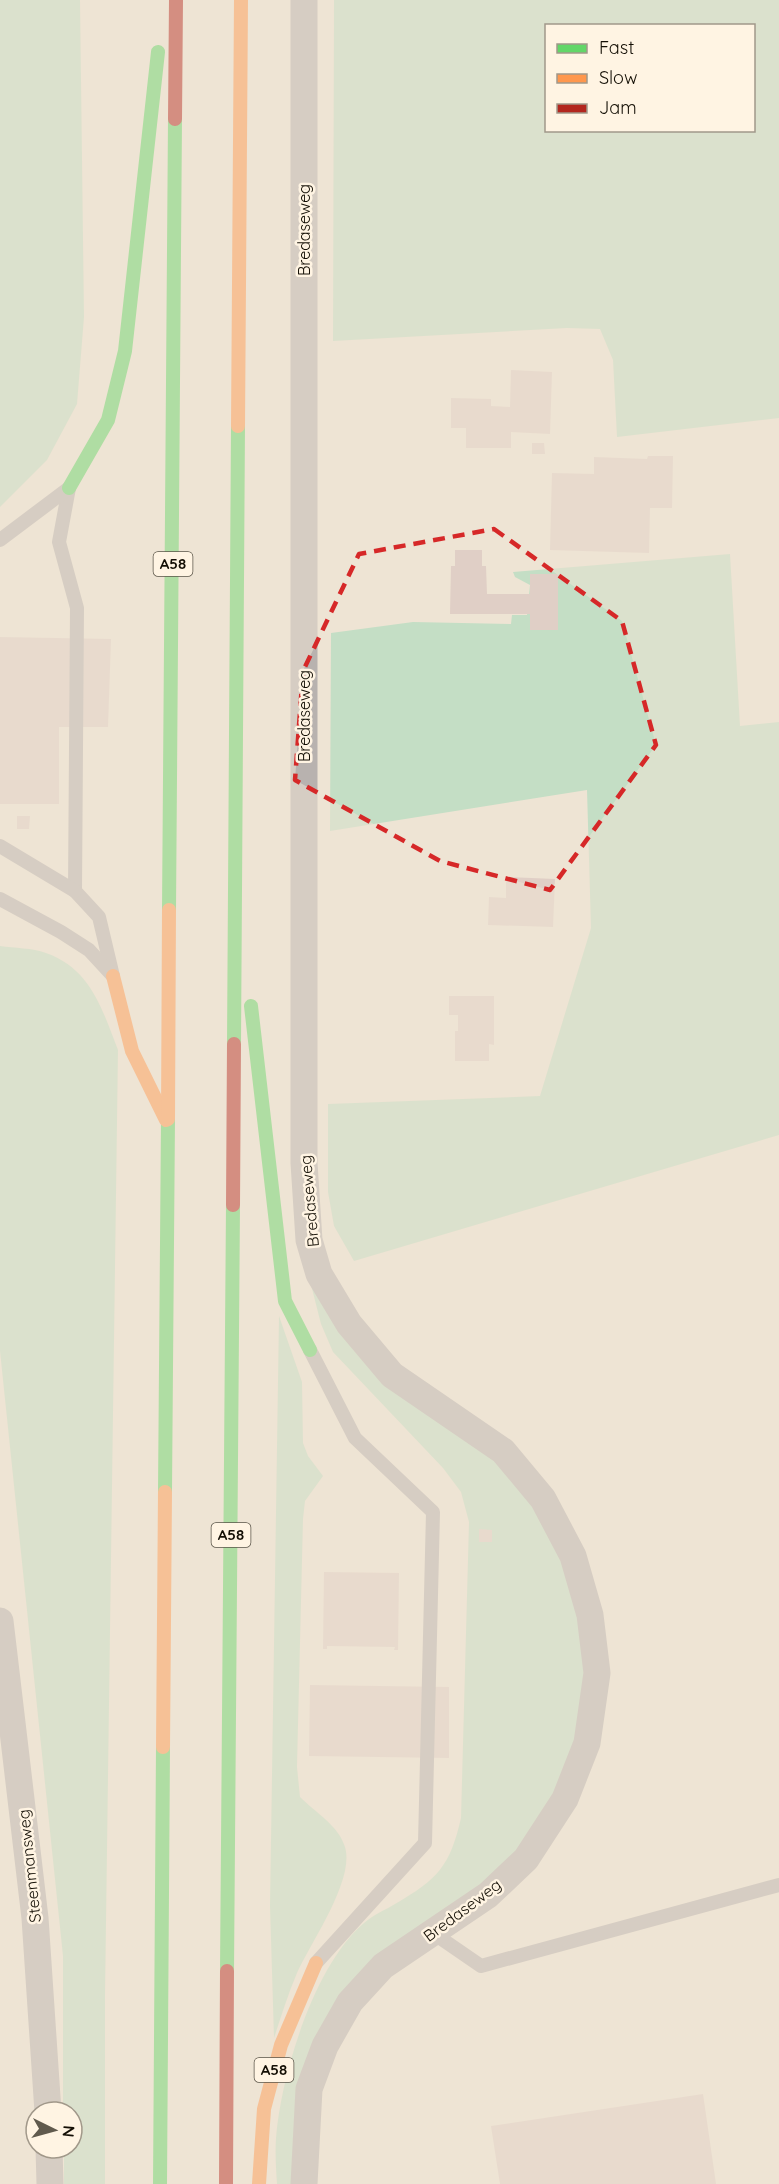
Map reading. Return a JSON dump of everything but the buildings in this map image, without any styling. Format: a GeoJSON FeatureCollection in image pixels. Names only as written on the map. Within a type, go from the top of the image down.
{"type":"FeatureCollection","features":[{"type":"Feature","properties":{"kind":"highway"},"geometry":{"type":"LineString","coordinates":[[69,488],[108,420],[125,351],[164,0]]}},
{"type":"Feature","properties":{"kind":"highway","name":"A58"},"geometry":{"type":"LineString","coordinates":[[160,2184],[176,0]]}},
{"type":"Feature","properties":{"kind":"highway","name":"A58"},"geometry":{"type":"LineString","coordinates":[[226,2184],[241,0]]}},
{"type":"Feature","properties":{"kind":"highway","name":"A58"},"geometry":{"type":"LineString","coordinates":[[236,886],[262,1083],[285,1301],[310,1350]]}},
{"type":"Feature","properties":{"kind":"highway","name":"A58"},"geometry":{"type":"LineString","coordinates":[[113,976],[132,1050],[169,1127]]}},
{"type":"Feature","properties":{"kind":"highway","name":"A58"},"geometry":{"type":"LineString","coordinates":[[259,2184],[264,2109],[281,2045],[316,1963]]}},
{"type":"Feature","properties":{"kind":"street","name":"Bredaseweg"},"geometry":{"type":"LineString","coordinates":[[304,0],[304,1163],[309,1240],[319,1274],[349,1324],[392,1375],[503,1451],[543,1499],[573,1556],[590,1615],[597,1673],[587,1743],[565,1799],[526,1858],[488,1894],[382,1966],[350,2002],[324,2046],[309,2089],[304,2184]]}},
{"type":"Feature","properties":{"kind":"street","name":"Steenmansweg"},"geometry":{"type":"LineString","coordinates":[[0,1621],[35,1918],[47,2100]]}},
{"type":"Feature","properties":{"kind":"street"},"geometry":{"type":"LineString","coordinates":[[49,2160],[50,2184]]}},
{"type":"Feature","properties":{"kind":"lane"},"geometry":{"type":"LineString","coordinates":[[0,540],[69,488]]}},
{"type":"Feature","properties":{"kind":"lane"},"geometry":{"type":"LineString","coordinates":[[69,488],[59,542],[77,608],[75,891]]}},
{"type":"Feature","properties":{"kind":"lane","name":"A58"},"geometry":{"type":"LineString","coordinates":[[0,846],[75,891],[99,917],[113,976]]}},
{"type":"Feature","properties":{"kind":"lane","name":"A58"},"geometry":{"type":"LineString","coordinates":[[0,899],[89,950],[113,976]]}},
{"type":"Feature","properties":{"kind":"lane","name":"A58"},"geometry":{"type":"LineString","coordinates":[[310,1350],[355,1438],[433,1512],[425,1844],[316,1963]]}},
{"type":"Feature","properties":{"kind":"lane"},"geometry":{"type":"LineString","coordinates":[[433,1933],[481,1966],[779,1885]]}},
{"type":"Feature","properties":{"kind":"highlighted area"},"geometry":{"type":"Polygon","coordinates":[[[494,529],[622,621],[656,745],[550,890],[440,861],[295,780],[303,671],[359,554],[494,529]]]}},
{"type":"Feature","properties":{"kind":"green space"},"geometry":{"type":"Polygon","coordinates":[[[0,0],[80,0],[84,317],[77,404],[47,460],[0,507],[0,0]]]}},
{"type":"Feature","properties":{"kind":"green space"},"geometry":{"type":"Polygon","coordinates":[[[334,0],[779,0],[779,418],[617,437],[613,360],[600,329],[567,328],[333,341],[334,0]]]}},
{"type":"Feature","properties":{"kind":"green space"},"geometry":{"type":"Polygon","coordinates":[[[730,554],[740,726],[779,722],[779,1135],[354,1261],[334,1226],[328,1192],[328,1104],[540,1096],[591,928],[587,790],[330,831],[331,633],[413,622],[511,624],[512,615],[527,615],[530,585],[515,577],[513,572],[730,554]]]}},
{"type":"Feature","properties":{"kind":"green space"},"geometry":{"type":"Polygon","coordinates":[[[0,946],[46,953],[74,969],[93,992],[118,1050],[105,1996],[105,2184],[64,2184],[64,2160],[84,2160],[84,2100],[63,2100],[63,1956],[0,1351],[0,946]]]}},
{"type":"Feature","properties":{"kind":"green space"},"geometry":{"type":"Polygon","coordinates":[[[307,1269],[356,1353],[382,1382],[492,1458],[534,1505],[563,1552],[577,1603],[589,1694],[558,1796],[507,1867],[386,1952],[295,2123],[291,2184],[277,2184],[276,2138],[285,2084],[303,2023],[330,1965],[346,1942],[364,1923],[422,1887],[440,1870],[452,1848],[461,1818],[469,1522],[461,1492],[443,1468],[333,1352],[321,1324],[307,1269]]]}},
{"type":"Feature","properties":{"kind":"green space"},"geometry":{"type":"Polygon","coordinates":[[[279,1316],[302,1382],[303,1443],[308,1456],[323,1476],[305,1501],[303,1519],[297,1767],[300,1797],[338,1832],[345,1847],[346,1861],[338,1893],[297,1973],[274,2038],[270,1906],[279,1316]]]}},
{"type":"Feature","properties":{"kind":"traffic: fast"},"geometry":{"type":"LineString","coordinates":[[69,488],[108,420],[125,351],[158,52]]}},
{"type":"Feature","properties":{"kind":"traffic: fast"},"geometry":{"type":"LineString","coordinates":[[169,910],[175,119]]}},
{"type":"Feature","properties":{"kind":"traffic: fast"},"geometry":{"type":"LineString","coordinates":[[234,1044],[238,426]]}},
{"type":"Feature","properties":{"kind":"traffic: fast"},"geometry":{"type":"LineString","coordinates":[[251,1006],[285,1301],[310,1350]]}},
{"type":"Feature","properties":{"kind":"traffic: fast"},"geometry":{"type":"LineString","coordinates":[[165,1492],[168,1119]]}},
{"type":"Feature","properties":{"kind":"traffic: fast"},"geometry":{"type":"LineString","coordinates":[[227,1971],[233,1205]]}},
{"type":"Feature","properties":{"kind":"traffic: fast"},"geometry":{"type":"LineString","coordinates":[[160,2184],[163,1747]]}},
{"type":"Feature","properties":{"kind":"traffic: slow"},"geometry":{"type":"LineString","coordinates":[[238,426],[241,0]]}},
{"type":"Feature","properties":{"kind":"traffic: slow"},"geometry":{"type":"LineString","coordinates":[[168,1119],[169,910]]}},
{"type":"Feature","properties":{"kind":"traffic: slow"},"geometry":{"type":"LineString","coordinates":[[113,976],[132,1051],[166,1120]]}},
{"type":"Feature","properties":{"kind":"traffic: slow"},"geometry":{"type":"LineString","coordinates":[[163,1747],[165,1492]]}},
{"type":"Feature","properties":{"kind":"traffic: slow"},"geometry":{"type":"LineString","coordinates":[[259,2184],[264,2109],[281,2045],[316,1963]]}},
{"type":"Feature","properties":{"kind":"traffic: jam"},"geometry":{"type":"LineString","coordinates":[[175,119],[176,0]]}},
{"type":"Feature","properties":{"kind":"traffic: jam"},"geometry":{"type":"LineString","coordinates":[[233,1205],[234,1044]]}},
{"type":"Feature","properties":{"kind":"traffic: jam"},"geometry":{"type":"LineString","coordinates":[[226,2184],[227,1971]]}}]}
